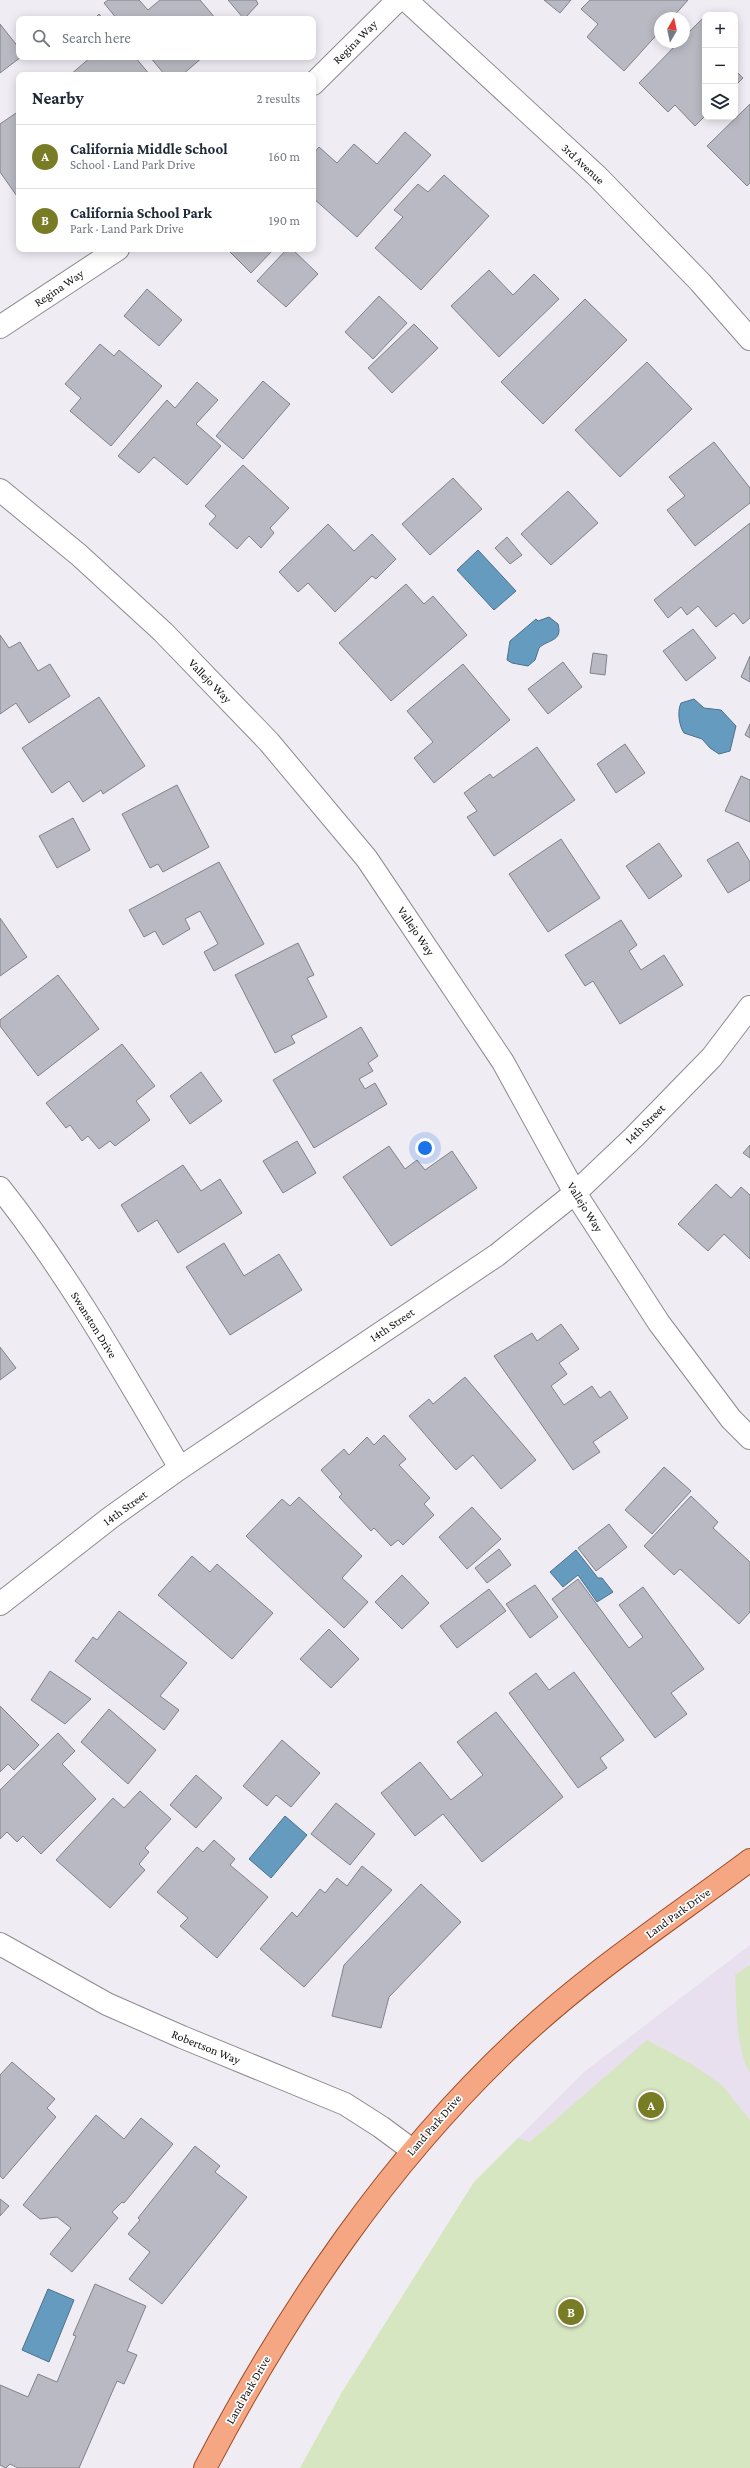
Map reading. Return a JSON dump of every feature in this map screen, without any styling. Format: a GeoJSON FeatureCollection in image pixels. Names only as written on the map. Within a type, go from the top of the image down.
{"type":"FeatureCollection","features":[{"type":"Feature","properties":{"kind":"main road","name":"Land Park Drive"},"geometry":{"type":"LineString","coordinates":[[205,2468],[279,2337],[340,2244],[412,2150],[467,2088],[524,2033],[620,1955],[750,1860]]}},
{"type":"Feature","properties":{"kind":"street","name":"Regina Way"},"geometry":{"type":"LineString","coordinates":[[316,81],[398,0]]}},
{"type":"Feature","properties":{"kind":"street","name":"3rd Avenue"},"geometry":{"type":"LineString","coordinates":[[406,0],[597,176],[700,282],[750,339]]}},
{"type":"Feature","properties":{"kind":"street","name":"Regina Way"},"geometry":{"type":"LineString","coordinates":[[0,328],[114,252]]}},
{"type":"Feature","properties":{"kind":"street","name":"Vallejo Way"},"geometry":{"type":"LineString","coordinates":[[0,490],[79,555],[163,632],[269,742],[367,859],[503,1062],[575,1193],[659,1323],[731,1419],[750,1438]]}},
{"type":"Feature","properties":{"kind":"street","name":"14th Street"},"geometry":{"type":"LineString","coordinates":[[0,1604],[110,1518],[180,1468],[497,1255],[575,1193],[712,1057],[750,1007]]}},
{"type":"Feature","properties":{"kind":"street","name":"Swanston Drive"},"geometry":{"type":"LineString","coordinates":[[0,1188],[23,1216],[87,1311],[180,1468]]}},
{"type":"Feature","properties":{"kind":"street","name":"Robertson Way"},"geometry":{"type":"LineString","coordinates":[[0,1944],[107,2004],[182,2037],[345,2104],[381,2127],[412,2150]]}},
{"type":"Feature","properties":{"kind":"shaded area"},"geometry":{"type":"Polygon","coordinates":[[[750,1945],[750,2231],[518,2138],[584,2072],[750,1945]]]}},
{"type":"Feature","properties":{"kind":"green space"},"geometry":{"type":"Polygon","coordinates":[[[750,1965],[750,2073],[745,2063],[739,2039],[735,1975],[750,1965]]]}},
{"type":"Feature","properties":{"kind":"green space"},"geometry":{"type":"Polygon","coordinates":[[[647,2040],[693,2065],[722,2085],[750,2120],[750,2468],[300,2468],[342,2392],[474,2182],[518,2138],[530,2142],[647,2040]]]}},
{"type":"Feature","properties":{"kind":"water"},"geometry":{"type":"Polygon","coordinates":[[[478,550],[516,591],[494,610],[457,570],[478,550]]]}},
{"type":"Feature","properties":{"kind":"water"},"geometry":{"type":"Polygon","coordinates":[[[549,617],[558,624],[558,634],[557,637],[539,648],[535,660],[528,666],[512,663],[507,660],[510,641],[536,619],[538,621],[549,617]]]}},
{"type":"Feature","properties":{"kind":"water"},"geometry":{"type":"Polygon","coordinates":[[[694,699],[704,708],[721,710],[736,726],[730,751],[719,754],[710,748],[702,739],[684,733],[679,718],[680,706],[681,703],[694,699]]]}},
{"type":"Feature","properties":{"kind":"water"},"geometry":{"type":"Polygon","coordinates":[[[576,1550],[598,1578],[602,1578],[613,1592],[597,1602],[578,1575],[563,1587],[550,1572],[576,1550]]]}},
{"type":"Feature","properties":{"kind":"water"},"geometry":{"type":"Polygon","coordinates":[[[285,1816],[307,1835],[271,1878],[249,1859],[285,1816]]]}},
{"type":"Feature","properties":{"kind":"water"},"geometry":{"type":"Polygon","coordinates":[[[48,2289],[74,2300],[49,2362],[22,2350],[48,2289]]]}},
{"type":"Feature","properties":{"kind":"building"},"geometry":{"type":"Polygon","coordinates":[[[108,0],[139,0],[148,10],[160,0],[200,0],[213,16],[115,16],[104,3],[108,0]]]}},
{"type":"Feature","properties":{"kind":"building"},"geometry":{"type":"Polygon","coordinates":[[[228,0],[256,0],[258,4],[247,16],[241,16],[228,0]]]}},
{"type":"Feature","properties":{"kind":"building"},"geometry":{"type":"Polygon","coordinates":[[[544,0],[571,0],[560,13],[544,0]]]}},
{"type":"Feature","properties":{"kind":"building"},"geometry":{"type":"Polygon","coordinates":[[[590,0],[688,0],[677,12],[654,12],[654,38],[624,71],[587,37],[598,24],[581,9],[590,0]]]}},
{"type":"Feature","properties":{"kind":"building"},"geometry":{"type":"Polygon","coordinates":[[[702,19],[702,119],[695,126],[675,105],[668,112],[639,83],[673,48],[690,48],[690,31],[702,19]]]}},
{"type":"Feature","properties":{"kind":"building"},"geometry":{"type":"Polygon","coordinates":[[[0,24],[16,44],[17,60],[0,73],[0,24]]]}},
{"type":"Feature","properties":{"kind":"building"},"geometry":{"type":"Polygon","coordinates":[[[88,60],[138,60],[148,72],[74,72],[88,60]]]}},
{"type":"Feature","properties":{"kind":"building"},"geometry":{"type":"Polygon","coordinates":[[[152,60],[200,60],[186,72],[162,72],[152,60]]]}},
{"type":"Feature","properties":{"kind":"building"},"geometry":{"type":"Polygon","coordinates":[[[738,73],[743,78],[738,83],[738,73]]]}},
{"type":"Feature","properties":{"kind":"building"},"geometry":{"type":"Polygon","coordinates":[[[750,104],[750,183],[747,186],[707,146],[734,120],[738,120],[738,116],[750,104]]]}},
{"type":"Feature","properties":{"kind":"building"},"geometry":{"type":"Polygon","coordinates":[[[16,113],[16,195],[0,172],[0,124],[16,113]]]}},
{"type":"Feature","properties":{"kind":"building"},"geometry":{"type":"Polygon","coordinates":[[[405,132],[431,155],[357,237],[316,201],[316,150],[319,147],[337,163],[354,144],[377,164],[405,132]]]}},
{"type":"Feature","properties":{"kind":"building"},"geometry":{"type":"Polygon","coordinates":[[[444,175],[489,216],[421,290],[375,248],[403,217],[394,210],[418,184],[428,192],[444,175]]]}},
{"type":"Feature","properties":{"kind":"building"},"geometry":{"type":"Polygon","coordinates":[[[230,252],[271,252],[251,273],[230,252]]]}},
{"type":"Feature","properties":{"kind":"building"},"geometry":{"type":"Polygon","coordinates":[[[284,252],[295,252],[318,274],[286,307],[257,281],[284,252]]]}},
{"type":"Feature","properties":{"kind":"building"},"geometry":{"type":"Polygon","coordinates":[[[489,270],[513,295],[534,274],[559,299],[499,357],[451,306],[489,270]]]}},
{"type":"Feature","properties":{"kind":"building"},"geometry":{"type":"Polygon","coordinates":[[[147,289],[182,320],[159,346],[124,316],[147,289]]]}},
{"type":"Feature","properties":{"kind":"building"},"geometry":{"type":"Polygon","coordinates":[[[379,296],[407,323],[373,359],[345,332],[379,296]]]}},
{"type":"Feature","properties":{"kind":"building"},"geometry":{"type":"Polygon","coordinates":[[[585,299],[627,340],[543,424],[501,382],[585,299]]]}},
{"type":"Feature","properties":{"kind":"building"},"geometry":{"type":"Polygon","coordinates":[[[414,324],[438,348],[392,393],[368,368],[414,324]]]}},
{"type":"Feature","properties":{"kind":"building"},"geometry":{"type":"Polygon","coordinates":[[[100,344],[114,356],[119,350],[162,386],[111,446],[70,411],[81,398],[65,384],[100,344]]]}},
{"type":"Feature","properties":{"kind":"building"},"geometry":{"type":"Polygon","coordinates":[[[647,362],[692,409],[620,477],[575,430],[647,362]]]}},
{"type":"Feature","properties":{"kind":"building"},"geometry":{"type":"Polygon","coordinates":[[[263,381],[290,404],[243,459],[216,436],[263,381]]]}},
{"type":"Feature","properties":{"kind":"building"},"geometry":{"type":"Polygon","coordinates":[[[197,382],[218,400],[196,424],[221,446],[187,485],[154,457],[139,473],[118,456],[167,400],[175,408],[197,382]]]}},
{"type":"Feature","properties":{"kind":"building"},"geometry":{"type":"Polygon","coordinates":[[[714,442],[750,488],[750,503],[695,546],[667,510],[685,496],[669,477],[714,442]]]}},
{"type":"Feature","properties":{"kind":"building"},"geometry":{"type":"Polygon","coordinates":[[[243,465],[289,508],[270,528],[274,533],[261,548],[249,536],[237,549],[209,524],[216,516],[205,506],[243,465]]]}},
{"type":"Feature","properties":{"kind":"building"},"geometry":{"type":"Polygon","coordinates":[[[453,478],[482,509],[430,555],[402,524],[453,478]]]}},
{"type":"Feature","properties":{"kind":"building"},"geometry":{"type":"Polygon","coordinates":[[[568,491],[598,523],[551,565],[521,534],[568,491]]]}},
{"type":"Feature","properties":{"kind":"building"},"geometry":{"type":"Polygon","coordinates":[[[750,523],[750,618],[743,624],[734,613],[716,627],[698,606],[687,615],[681,607],[668,618],[654,600],[750,523]]]}},
{"type":"Feature","properties":{"kind":"building"},"geometry":{"type":"Polygon","coordinates":[[[328,524],[354,551],[372,534],[396,559],[376,579],[372,576],[335,612],[308,583],[298,592],[279,572],[328,524]]]}},
{"type":"Feature","properties":{"kind":"building"},"geometry":{"type":"Polygon","coordinates":[[[507,537],[522,555],[510,564],[495,548],[507,537]]]}},
{"type":"Feature","properties":{"kind":"building"},"geometry":{"type":"Polygon","coordinates":[[[406,584],[424,604],[433,596],[467,635],[391,701],[339,643],[406,584]]]}},
{"type":"Feature","properties":{"kind":"building"},"geometry":{"type":"Polygon","coordinates":[[[693,629],[716,658],[686,681],[663,651],[693,629]]]}},
{"type":"Feature","properties":{"kind":"building"},"geometry":{"type":"Polygon","coordinates":[[[0,635],[9,648],[20,642],[38,671],[50,664],[70,696],[29,723],[16,703],[0,714],[0,635]]]}},
{"type":"Feature","properties":{"kind":"building"},"geometry":{"type":"Polygon","coordinates":[[[593,653],[607,655],[605,675],[590,673],[593,653]]]}},
{"type":"Feature","properties":{"kind":"building"},"geometry":{"type":"Polygon","coordinates":[[[750,656],[750,682],[741,677],[750,656]]]}},
{"type":"Feature","properties":{"kind":"building"},"geometry":{"type":"Polygon","coordinates":[[[563,662],[582,687],[548,714],[528,689],[563,662]]]}},
{"type":"Feature","properties":{"kind":"building"},"geometry":{"type":"Polygon","coordinates":[[[463,664],[510,720],[434,783],[414,758],[433,742],[407,711],[463,664]]]}},
{"type":"Feature","properties":{"kind":"building"},"geometry":{"type":"Polygon","coordinates":[[[99,697],[145,766],[103,794],[101,790],[83,802],[69,781],[52,793],[22,748],[99,697]]]}},
{"type":"Feature","properties":{"kind":"building"},"geometry":{"type":"Polygon","coordinates":[[[750,724],[750,738],[745,735],[750,724]]]}},
{"type":"Feature","properties":{"kind":"building"},"geometry":{"type":"Polygon","coordinates":[[[625,744],[645,773],[616,793],[597,764],[625,744]]]}},
{"type":"Feature","properties":{"kind":"building"},"geometry":{"type":"Polygon","coordinates":[[[537,747],[575,800],[494,856],[467,817],[477,811],[464,793],[490,774],[493,778],[537,747]]]}},
{"type":"Feature","properties":{"kind":"building"},"geometry":{"type":"Polygon","coordinates":[[[741,776],[750,780],[750,822],[725,811],[741,776]]]}},
{"type":"Feature","properties":{"kind":"building"},"geometry":{"type":"Polygon","coordinates":[[[177,785],[209,847],[163,872],[158,864],[150,868],[122,814],[177,785]]]}},
{"type":"Feature","properties":{"kind":"building"},"geometry":{"type":"Polygon","coordinates":[[[73,818],[90,850],[57,868],[39,836],[73,818]]]}},
{"type":"Feature","properties":{"kind":"building"},"geometry":{"type":"Polygon","coordinates":[[[561,839],[600,898],[548,932],[509,874],[561,839]]]}},
{"type":"Feature","properties":{"kind":"building"},"geometry":{"type":"Polygon","coordinates":[[[738,842],[750,862],[750,880],[728,893],[707,860],[738,842]]]}},
{"type":"Feature","properties":{"kind":"building"},"geometry":{"type":"Polygon","coordinates":[[[659,843],[682,876],[649,899],[626,866],[659,843]]]}},
{"type":"Feature","properties":{"kind":"building"},"geometry":{"type":"Polygon","coordinates":[[[219,862],[264,944],[214,971],[204,952],[218,944],[200,911],[185,919],[190,929],[163,945],[155,931],[144,937],[129,910],[219,862]]]}},
{"type":"Feature","properties":{"kind":"building"},"geometry":{"type":"Polygon","coordinates":[[[0,918],[27,957],[0,976],[0,918]]]}},
{"type":"Feature","properties":{"kind":"building"},"geometry":{"type":"Polygon","coordinates":[[[621,920],[637,945],[629,951],[641,970],[664,955],[683,985],[620,1024],[593,981],[585,986],[565,955],[621,920]]]}},
{"type":"Feature","properties":{"kind":"building"},"geometry":{"type":"Polygon","coordinates":[[[298,943],[314,975],[307,978],[327,1017],[291,1036],[295,1043],[275,1053],[235,975],[298,943]]]}},
{"type":"Feature","properties":{"kind":"building"},"geometry":{"type":"Polygon","coordinates":[[[58,975],[99,1029],[38,1076],[0,1026],[0,1020],[58,975]]]}},
{"type":"Feature","properties":{"kind":"building"},"geometry":{"type":"Polygon","coordinates":[[[361,1027],[378,1056],[368,1063],[373,1071],[359,1079],[365,1089],[375,1083],[387,1104],[314,1148],[273,1080],[361,1027]]]}},
{"type":"Feature","properties":{"kind":"building"},"geometry":{"type":"Polygon","coordinates":[[[122,1044],[155,1086],[136,1101],[150,1120],[115,1146],[110,1141],[99,1149],[88,1136],[82,1141],[70,1125],[66,1128],[46,1103],[122,1044]]]}},
{"type":"Feature","properties":{"kind":"building"},"geometry":{"type":"Polygon","coordinates":[[[201,1072],[222,1101],[190,1124],[170,1096],[201,1072]]]}},
{"type":"Feature","properties":{"kind":"building"},"geometry":{"type":"Polygon","coordinates":[[[297,1141],[316,1173],[283,1193],[263,1161],[297,1141]]]}},
{"type":"Feature","properties":{"kind":"building"},"geometry":{"type":"Polygon","coordinates":[[[750,1145],[750,1158],[743,1153],[750,1145]]]}},
{"type":"Feature","properties":{"kind":"building"},"geometry":{"type":"Polygon","coordinates":[[[389,1146],[405,1169],[417,1160],[425,1170],[452,1151],[477,1188],[391,1246],[343,1177],[389,1146]]]}},
{"type":"Feature","properties":{"kind":"building"},"geometry":{"type":"Polygon","coordinates":[[[183,1165],[201,1191],[220,1179],[242,1213],[178,1253],[157,1220],[138,1232],[121,1205],[183,1165]]]}},
{"type":"Feature","properties":{"kind":"building"},"geometry":{"type":"Polygon","coordinates":[[[716,1184],[731,1198],[741,1187],[750,1195],[750,1259],[724,1234],[708,1251],[678,1224],[716,1184]]]}},
{"type":"Feature","properties":{"kind":"building"},"geometry":{"type":"Polygon","coordinates":[[[224,1243],[244,1276],[279,1254],[302,1290],[230,1335],[186,1267],[224,1243]]]}},
{"type":"Feature","properties":{"kind":"building"},"geometry":{"type":"Polygon","coordinates":[[[561,1324],[579,1349],[559,1363],[567,1374],[551,1386],[564,1405],[592,1386],[600,1398],[610,1391],[628,1418],[593,1442],[600,1452],[573,1470],[494,1356],[532,1333],[537,1341],[561,1324]]]}},
{"type":"Feature","properties":{"kind":"building"},"geometry":{"type":"Polygon","coordinates":[[[0,1347],[16,1368],[0,1380],[0,1347]]]}},
{"type":"Feature","properties":{"kind":"building"},"geometry":{"type":"Polygon","coordinates":[[[465,1377],[536,1460],[501,1489],[473,1455],[456,1470],[409,1416],[429,1399],[433,1404],[465,1377]]]}},
{"type":"Feature","properties":{"kind":"building"},"geometry":{"type":"Polygon","coordinates":[[[384,1435],[406,1459],[399,1465],[430,1498],[424,1504],[434,1515],[403,1545],[398,1540],[391,1546],[374,1528],[371,1531],[339,1497],[342,1494],[321,1470],[344,1449],[349,1455],[367,1437],[374,1445],[384,1435]]]}},
{"type":"Feature","properties":{"kind":"building"},"geometry":{"type":"Polygon","coordinates":[[[664,1467],[691,1491],[652,1534],[625,1510],[664,1467]]]}},
{"type":"Feature","properties":{"kind":"building"},"geometry":{"type":"Polygon","coordinates":[[[691,1496],[718,1522],[713,1528],[750,1562],[750,1612],[739,1624],[680,1569],[674,1575],[644,1546],[691,1496]]]}},
{"type":"Feature","properties":{"kind":"building"},"geometry":{"type":"Polygon","coordinates":[[[299,1497],[362,1556],[342,1578],[368,1602],[344,1628],[246,1536],[282,1499],[290,1506],[299,1497]]]}},
{"type":"Feature","properties":{"kind":"building"},"geometry":{"type":"Polygon","coordinates":[[[472,1507],[501,1539],[467,1569],[439,1537],[472,1507]]]}},
{"type":"Feature","properties":{"kind":"building"},"geometry":{"type":"Polygon","coordinates":[[[609,1524],[627,1547],[596,1571],[578,1548],[609,1524]]]}},
{"type":"Feature","properties":{"kind":"building"},"geometry":{"type":"Polygon","coordinates":[[[499,1549],[511,1565],[487,1583],[475,1568],[499,1549]]]}},
{"type":"Feature","properties":{"kind":"building"},"geometry":{"type":"Polygon","coordinates":[[[192,1556],[210,1572],[217,1564],[273,1613],[232,1659],[158,1595],[192,1556]]]}},
{"type":"Feature","properties":{"kind":"building"},"geometry":{"type":"Polygon","coordinates":[[[402,1575],[429,1603],[402,1629],[375,1602],[402,1575]]]}},
{"type":"Feature","properties":{"kind":"building"},"geometry":{"type":"Polygon","coordinates":[[[578,1579],[629,1648],[643,1637],[619,1605],[643,1587],[704,1669],[671,1693],[687,1714],[655,1738],[552,1599],[578,1579]]]}},
{"type":"Feature","properties":{"kind":"building"},"geometry":{"type":"Polygon","coordinates":[[[535,1585],[558,1617],[530,1638],[506,1604],[535,1585]]]}},
{"type":"Feature","properties":{"kind":"building"},"geometry":{"type":"Polygon","coordinates":[[[489,1589],[506,1611],[457,1648],[440,1626],[489,1589]]]}},
{"type":"Feature","properties":{"kind":"building"},"geometry":{"type":"Polygon","coordinates":[[[119,1611],[187,1663],[160,1696],[179,1710],[164,1730],[75,1661],[93,1637],[97,1640],[119,1611]]]}},
{"type":"Feature","properties":{"kind":"building"},"geometry":{"type":"Polygon","coordinates":[[[329,1629],[359,1659],[331,1688],[300,1659],[329,1629]]]}},
{"type":"Feature","properties":{"kind":"building"},"geometry":{"type":"Polygon","coordinates":[[[50,1671],[91,1699],[65,1724],[31,1700],[50,1671]]]}},
{"type":"Feature","properties":{"kind":"building"},"geometry":{"type":"Polygon","coordinates":[[[574,1672],[624,1740],[600,1758],[607,1768],[578,1788],[509,1693],[536,1673],[549,1690],[574,1672]]]}},
{"type":"Feature","properties":{"kind":"building"},"geometry":{"type":"Polygon","coordinates":[[[0,1706],[39,1745],[14,1770],[8,1764],[0,1772],[0,1706]]]}},
{"type":"Feature","properties":{"kind":"building"},"geometry":{"type":"Polygon","coordinates":[[[109,1709],[156,1750],[128,1784],[81,1742],[109,1709]]]}},
{"type":"Feature","properties":{"kind":"building"},"geometry":{"type":"Polygon","coordinates":[[[496,1712],[563,1797],[482,1862],[443,1814],[415,1836],[381,1793],[420,1762],[451,1800],[483,1775],[457,1742],[496,1712]]]}},
{"type":"Feature","properties":{"kind":"building"},"geometry":{"type":"Polygon","coordinates":[[[58,1733],[75,1751],[62,1764],[96,1799],[41,1854],[23,1836],[17,1842],[7,1832],[0,1839],[0,1790],[58,1733]]]}},
{"type":"Feature","properties":{"kind":"building"},"geometry":{"type":"Polygon","coordinates":[[[282,1740],[320,1773],[291,1807],[276,1795],[267,1806],[243,1786],[282,1740]]]}},
{"type":"Feature","properties":{"kind":"building"},"geometry":{"type":"Polygon","coordinates":[[[196,1775],[222,1798],[196,1828],[170,1805],[196,1775]]]}},
{"type":"Feature","properties":{"kind":"building"},"geometry":{"type":"Polygon","coordinates":[[[140,1791],[171,1819],[145,1848],[149,1852],[139,1864],[145,1870],[110,1908],[56,1860],[113,1798],[124,1808],[140,1791]]]}},
{"type":"Feature","properties":{"kind":"building"},"geometry":{"type":"Polygon","coordinates":[[[336,1803],[375,1834],[350,1865],[311,1834],[336,1803]]]}},
{"type":"Feature","properties":{"kind":"building"},"geometry":{"type":"Polygon","coordinates":[[[214,1840],[235,1859],[230,1865],[268,1897],[217,1958],[180,1926],[188,1918],[157,1892],[197,1847],[203,1852],[214,1840]]]}},
{"type":"Feature","properties":{"kind":"building"},"geometry":{"type":"Polygon","coordinates":[[[362,1866],[392,1890],[304,1987],[260,1949],[292,1912],[297,1917],[320,1889],[325,1893],[337,1878],[347,1886],[362,1866]]]}},
{"type":"Feature","properties":{"kind":"building"},"geometry":{"type":"Polygon","coordinates":[[[421,1884],[461,1922],[389,1997],[381,2028],[332,2016],[344,1965],[421,1884]]]}},
{"type":"Feature","properties":{"kind":"building"},"geometry":{"type":"Polygon","coordinates":[[[12,2062],[55,2099],[47,2108],[56,2117],[3,2179],[0,2176],[0,2075],[12,2062]]]}},
{"type":"Feature","properties":{"kind":"building"},"geometry":{"type":"Polygon","coordinates":[[[96,2115],[124,2139],[141,2118],[173,2144],[124,2203],[122,2202],[112,2212],[118,2218],[72,2272],[50,2254],[71,2228],[57,2217],[40,2219],[23,2205],[96,2115]]]}},
{"type":"Feature","properties":{"kind":"building"},"geometry":{"type":"Polygon","coordinates":[[[195,2146],[220,2166],[215,2172],[247,2197],[162,2304],[129,2279],[150,2252],[128,2234],[140,2220],[138,2218],[195,2146]]]}},
{"type":"Feature","properties":{"kind":"building"},"geometry":{"type":"Polygon","coordinates":[[[0,2199],[9,2206],[0,2216],[0,2199]]]}},
{"type":"Feature","properties":{"kind":"building"},"geometry":{"type":"Polygon","coordinates":[[[95,2284],[146,2306],[127,2351],[137,2355],[124,2384],[117,2381],[79,2468],[18,2468],[10,2464],[6,2468],[0,2465],[0,2385],[28,2397],[38,2374],[57,2382],[76,2336],[73,2335],[95,2284]]]}},
{"type":"Feature","properties":{"kind":"place","name":"California Middle School"},"geometry":{"type":"Point","coordinates":[651,2105]}},
{"type":"Feature","properties":{"kind":"place","name":"California School Park"},"geometry":{"type":"Point","coordinates":[571,2312]}}]}
